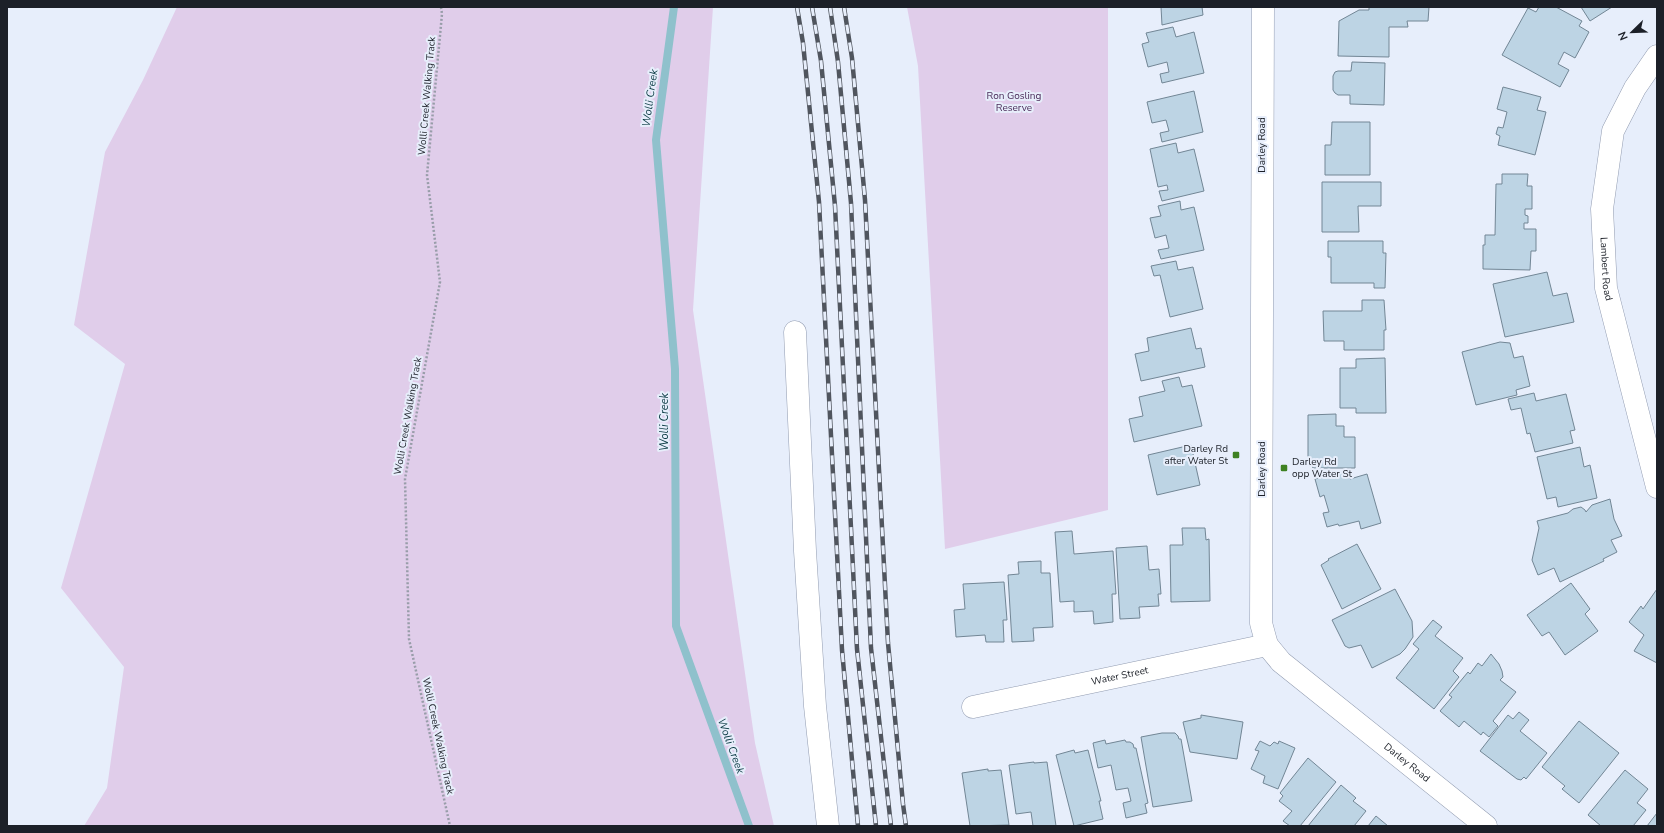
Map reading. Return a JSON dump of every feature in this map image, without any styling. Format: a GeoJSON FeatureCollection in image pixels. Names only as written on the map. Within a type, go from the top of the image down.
{"type":"FeatureCollection","features":[{"type":"Feature","properties":{"kind":"street","name":"Darley Road"},"geometry":{"type":"LineString","coordinates":[[1263,7],[1261,623],[1267,645],[1281,662],[1486,826]]}},
{"type":"Feature","properties":{"kind":"street","name":"Lambert Road"},"geometry":{"type":"LineString","coordinates":[[1657,56],[1635,88],[1613,131],[1602,210],[1606,288],[1657,487]]}},
{"type":"Feature","properties":{"kind":"street"},"geometry":{"type":"LineString","coordinates":[[795,332],[805,551],[815,706],[828,826]]}},
{"type":"Feature","properties":{"kind":"street","name":"Water Street"},"geometry":{"type":"LineString","coordinates":[[973,707],[1267,645]]}},
{"type":"Feature","properties":{"kind":"path","name":"Wolli Creek Walking Track"},"geometry":{"type":"LineString","coordinates":[[441,7],[442,14],[427,175],[440,282],[405,479],[409,639],[450,826]]}},
{"type":"Feature","properties":{"kind":"green space"},"geometry":{"type":"Polygon","coordinates":[[[177,7],[713,7],[693,310],[755,743],[774,826],[84,826],[107,788],[124,667],[61,588],[125,364],[74,325],[105,152],[143,80],[177,7]]]}},
{"type":"Feature","properties":{"kind":"green space","name":"Ron Gosling Reserve"},"geometry":{"type":"Polygon","coordinates":[[[907,7],[1108,7],[1108,510],[945,549],[918,66],[907,7]]]}},
{"type":"Feature","properties":{"kind":"building"},"geometry":{"type":"Polygon","coordinates":[[[1161,7],[1202,7],[1203,15],[1162,25],[1161,7]]]}},
{"type":"Feature","properties":{"kind":"building"},"geometry":{"type":"Polygon","coordinates":[[[1369,7],[1429,7],[1428,21],[1407,21],[1408,27],[1389,27],[1389,57],[1338,56],[1339,21],[1359,10],[1369,10],[1369,7]]]}},
{"type":"Feature","properties":{"kind":"building"},"geometry":{"type":"Polygon","coordinates":[[[1539,7],[1556,7],[1582,21],[1579,26],[1589,32],[1575,58],[1564,52],[1558,64],[1569,70],[1560,87],[1502,55],[1528,8],[1536,12],[1539,7]]]}},
{"type":"Feature","properties":{"kind":"building"},"geometry":{"type":"Polygon","coordinates":[[[1581,7],[1612,7],[1590,21],[1581,7]]]}},
{"type":"Feature","properties":{"kind":"building"},"geometry":{"type":"Polygon","coordinates":[[[1173,27],[1176,37],[1194,32],[1204,73],[1162,83],[1160,74],[1169,72],[1167,62],[1148,67],[1142,44],[1149,42],[1146,33],[1173,27]]]}},
{"type":"Feature","properties":{"kind":"building"},"geometry":{"type":"Polygon","coordinates":[[[1352,62],[1385,63],[1384,105],[1350,104],[1350,95],[1338,95],[1335,93],[1333,90],[1333,76],[1335,72],[1351,71],[1352,62]]]}},
{"type":"Feature","properties":{"kind":"building"},"geometry":{"type":"Polygon","coordinates":[[[1503,87],[1541,97],[1537,110],[1546,112],[1535,155],[1498,145],[1500,136],[1496,134],[1498,127],[1503,128],[1507,112],[1497,109],[1503,87]]]}},
{"type":"Feature","properties":{"kind":"building"},"geometry":{"type":"Polygon","coordinates":[[[1194,91],[1203,132],[1162,142],[1160,133],[1169,131],[1166,120],[1152,123],[1147,102],[1194,91]]]}},
{"type":"Feature","properties":{"kind":"building"},"geometry":{"type":"Polygon","coordinates":[[[1332,122],[1370,122],[1370,175],[1325,175],[1325,145],[1331,145],[1332,122]]]}},
{"type":"Feature","properties":{"kind":"building"},"geometry":{"type":"Polygon","coordinates":[[[1176,143],[1178,153],[1194,149],[1204,191],[1162,201],[1159,191],[1168,190],[1167,185],[1158,187],[1150,149],[1176,143]]]}},
{"type":"Feature","properties":{"kind":"building"},"geometry":{"type":"Polygon","coordinates":[[[1502,174],[1528,174],[1527,186],[1532,186],[1532,209],[1525,209],[1525,215],[1528,216],[1528,223],[1524,223],[1524,229],[1536,229],[1536,251],[1531,251],[1530,270],[1483,269],[1483,245],[1485,245],[1485,235],[1495,235],[1496,184],[1502,184],[1502,174]]]}},
{"type":"Feature","properties":{"kind":"building"},"geometry":{"type":"Polygon","coordinates":[[[1322,182],[1381,182],[1381,206],[1358,206],[1359,232],[1322,232],[1322,182]]]}},
{"type":"Feature","properties":{"kind":"building"},"geometry":{"type":"Polygon","coordinates":[[[1180,201],[1181,210],[1194,207],[1204,250],[1161,259],[1158,250],[1169,248],[1166,235],[1155,238],[1150,218],[1161,216],[1158,206],[1180,201]]]}},
{"type":"Feature","properties":{"kind":"building"},"geometry":{"type":"Polygon","coordinates":[[[1328,241],[1383,241],[1383,253],[1386,253],[1385,288],[1374,288],[1374,283],[1331,283],[1331,257],[1328,257],[1328,241]]]}},
{"type":"Feature","properties":{"kind":"building"},"geometry":{"type":"Polygon","coordinates":[[[1176,261],[1178,270],[1193,267],[1203,309],[1170,317],[1160,275],[1154,276],[1151,266],[1176,261]]]}},
{"type":"Feature","properties":{"kind":"building"},"geometry":{"type":"Polygon","coordinates":[[[1547,272],[1553,296],[1567,293],[1574,322],[1505,337],[1493,284],[1547,272]]]}},
{"type":"Feature","properties":{"kind":"building"},"geometry":{"type":"Polygon","coordinates":[[[1362,300],[1384,300],[1386,330],[1384,330],[1384,350],[1344,350],[1344,341],[1324,341],[1323,311],[1362,311],[1362,300]]]}},
{"type":"Feature","properties":{"kind":"building"},"geometry":{"type":"Polygon","coordinates":[[[1191,328],[1196,349],[1201,348],[1205,367],[1141,381],[1135,354],[1149,351],[1147,338],[1191,328]]]}},
{"type":"Feature","properties":{"kind":"building"},"geometry":{"type":"Polygon","coordinates":[[[1500,342],[1510,343],[1514,358],[1523,356],[1530,386],[1516,390],[1517,395],[1476,405],[1462,352],[1500,342]]]}},
{"type":"Feature","properties":{"kind":"building"},"geometry":{"type":"Polygon","coordinates":[[[1385,358],[1386,413],[1356,413],[1356,408],[1340,408],[1340,368],[1356,368],[1356,359],[1385,358]]]}},
{"type":"Feature","properties":{"kind":"building"},"geometry":{"type":"Polygon","coordinates":[[[1179,377],[1182,387],[1192,385],[1202,426],[1134,442],[1129,419],[1143,416],[1139,397],[1165,391],[1162,381],[1179,377]]]}},
{"type":"Feature","properties":{"kind":"building"},"geometry":{"type":"Polygon","coordinates":[[[1534,393],[1536,401],[1566,394],[1575,430],[1570,431],[1573,443],[1535,452],[1530,433],[1527,434],[1521,408],[1511,410],[1508,399],[1534,393]]]}},
{"type":"Feature","properties":{"kind":"building"},"geometry":{"type":"Polygon","coordinates":[[[1336,414],[1336,426],[1344,426],[1344,437],[1355,437],[1355,468],[1313,468],[1308,456],[1308,415],[1336,414]]]}},
{"type":"Feature","properties":{"kind":"building"},"geometry":{"type":"Polygon","coordinates":[[[1191,445],[1200,485],[1157,495],[1148,455],[1191,445]]]}},
{"type":"Feature","properties":{"kind":"building"},"geometry":{"type":"Polygon","coordinates":[[[1580,447],[1584,467],[1590,465],[1597,498],[1558,507],[1556,497],[1547,499],[1537,457],[1580,447]]]}},
{"type":"Feature","properties":{"kind":"building"},"geometry":{"type":"Polygon","coordinates":[[[1348,470],[1350,479],[1367,474],[1381,523],[1361,529],[1359,521],[1339,526],[1338,524],[1327,527],[1323,513],[1329,512],[1324,495],[1320,497],[1315,479],[1348,470]]]}},
{"type":"Feature","properties":{"kind":"building"},"geometry":{"type":"Polygon","coordinates":[[[1610,499],[1614,519],[1622,536],[1611,540],[1617,552],[1603,559],[1604,561],[1560,582],[1554,568],[1538,575],[1532,560],[1539,528],[1537,521],[1568,513],[1573,509],[1581,507],[1586,512],[1592,505],[1610,499]]]}},
{"type":"Feature","properties":{"kind":"building"},"geometry":{"type":"Polygon","coordinates":[[[1182,528],[1205,528],[1206,540],[1209,539],[1210,601],[1171,602],[1170,545],[1183,545],[1182,528]]]}},
{"type":"Feature","properties":{"kind":"building"},"geometry":{"type":"Polygon","coordinates":[[[1072,531],[1074,554],[1113,551],[1116,594],[1112,594],[1113,622],[1094,624],[1093,611],[1074,612],[1074,601],[1060,602],[1055,532],[1072,531]]]}},
{"type":"Feature","properties":{"kind":"building"},"geometry":{"type":"Polygon","coordinates":[[[1357,544],[1381,589],[1342,609],[1321,565],[1329,560],[1328,559],[1357,544]]]}},
{"type":"Feature","properties":{"kind":"building"},"geometry":{"type":"Polygon","coordinates":[[[1147,546],[1149,570],[1159,569],[1161,594],[1158,594],[1159,606],[1139,607],[1140,618],[1120,619],[1116,548],[1147,546]]]}},
{"type":"Feature","properties":{"kind":"building"},"geometry":{"type":"Polygon","coordinates":[[[1041,561],[1041,573],[1050,573],[1053,627],[1033,628],[1034,641],[1012,642],[1008,575],[1019,574],[1018,562],[1041,561]]]}},
{"type":"Feature","properties":{"kind":"building"},"geometry":{"type":"Polygon","coordinates":[[[1004,582],[1007,620],[1003,620],[1004,642],[986,642],[985,635],[956,637],[954,610],[965,609],[963,584],[1004,582]]]}},
{"type":"Feature","properties":{"kind":"building"},"geometry":{"type":"Polygon","coordinates":[[[1571,583],[1590,609],[1585,614],[1598,631],[1565,655],[1549,632],[1542,636],[1527,615],[1571,583]]]}},
{"type":"Feature","properties":{"kind":"building"},"geometry":{"type":"Polygon","coordinates":[[[1395,589],[1412,621],[1413,637],[1400,654],[1372,668],[1361,645],[1349,648],[1345,646],[1332,620],[1395,589]]]}},
{"type":"Feature","properties":{"kind":"building"},"geometry":{"type":"Polygon","coordinates":[[[1657,589],[1657,663],[1634,651],[1644,635],[1629,622],[1641,606],[1643,609],[1657,589]]]}},
{"type":"Feature","properties":{"kind":"building"},"geometry":{"type":"Polygon","coordinates":[[[1433,620],[1442,627],[1435,636],[1463,658],[1453,671],[1459,677],[1434,709],[1396,678],[1419,649],[1413,644],[1433,620]]]}},
{"type":"Feature","properties":{"kind":"building"},"geometry":{"type":"Polygon","coordinates":[[[1491,654],[1499,664],[1502,671],[1503,677],[1500,680],[1516,692],[1493,721],[1498,726],[1489,737],[1483,732],[1481,735],[1464,721],[1459,727],[1440,711],[1452,697],[1449,695],[1468,672],[1470,674],[1478,663],[1482,666],[1491,654]]]}},
{"type":"Feature","properties":{"kind":"building"},"geometry":{"type":"Polygon","coordinates":[[[1519,712],[1529,720],[1520,731],[1547,753],[1526,779],[1524,777],[1521,780],[1517,779],[1480,751],[1508,715],[1513,719],[1519,712]]]}},
{"type":"Feature","properties":{"kind":"building"},"geometry":{"type":"Polygon","coordinates":[[[1201,715],[1243,722],[1237,759],[1190,752],[1183,722],[1201,718],[1201,715]]]}},
{"type":"Feature","properties":{"kind":"building"},"geometry":{"type":"Polygon","coordinates":[[[1579,721],[1619,753],[1579,803],[1562,789],[1565,786],[1542,767],[1579,721]]]}},
{"type":"Feature","properties":{"kind":"building"},"geometry":{"type":"Polygon","coordinates":[[[1162,733],[1175,733],[1179,739],[1181,739],[1192,801],[1153,807],[1141,737],[1162,733]]]}},
{"type":"Feature","properties":{"kind":"building"},"geometry":{"type":"Polygon","coordinates":[[[1105,740],[1106,744],[1125,740],[1126,742],[1133,744],[1134,748],[1136,748],[1148,803],[1145,804],[1147,813],[1126,818],[1123,803],[1131,801],[1128,788],[1116,790],[1111,765],[1098,768],[1093,743],[1105,740]]]}},
{"type":"Feature","properties":{"kind":"building"},"geometry":{"type":"Polygon","coordinates":[[[1260,741],[1270,746],[1274,742],[1278,744],[1279,741],[1295,748],[1278,789],[1263,783],[1265,776],[1251,769],[1259,751],[1255,750],[1260,741]]]}},
{"type":"Feature","properties":{"kind":"building"},"geometry":{"type":"Polygon","coordinates":[[[1074,750],[1075,753],[1088,750],[1101,801],[1099,801],[1103,819],[1074,826],[1056,755],[1074,750]]]}},
{"type":"Feature","properties":{"kind":"building"},"geometry":{"type":"Polygon","coordinates":[[[1308,758],[1336,782],[1300,826],[1290,826],[1283,821],[1292,811],[1279,801],[1283,796],[1280,793],[1308,758]]]}},
{"type":"Feature","properties":{"kind":"building"},"geometry":{"type":"Polygon","coordinates":[[[1047,762],[1056,826],[1033,826],[1031,812],[1016,814],[1009,765],[1047,762]]]}},
{"type":"Feature","properties":{"kind":"building"},"geometry":{"type":"Polygon","coordinates":[[[988,769],[988,771],[1001,770],[1009,825],[970,826],[962,773],[988,769]]]}},
{"type":"Feature","properties":{"kind":"building"},"geometry":{"type":"Polygon","coordinates":[[[1625,770],[1648,789],[1637,803],[1646,810],[1633,826],[1601,826],[1588,815],[1625,770]]]}},
{"type":"Feature","properties":{"kind":"building"},"geometry":{"type":"Polygon","coordinates":[[[1341,785],[1356,798],[1353,801],[1366,811],[1354,826],[1308,826],[1341,785]]]}},
{"type":"Feature","properties":{"kind":"building"},"geometry":{"type":"Polygon","coordinates":[[[1657,813],[1657,826],[1647,826],[1657,813]]]}},
{"type":"Feature","properties":{"kind":"building"},"geometry":{"type":"Polygon","coordinates":[[[1376,816],[1388,826],[1368,826],[1376,816]]]}},
{"type":"Feature","properties":{"kind":"waterway","name":"Wolli Creek"},"geometry":{"type":"LineString","coordinates":[[674,7],[656,140],[675,369],[676,626],[749,826]]}},
{"type":"Feature","properties":{"kind":"railway"},"geometry":{"type":"LineString","coordinates":[[797,7],[803,43],[819,202],[842,650],[858,826]]}},
{"type":"Feature","properties":{"kind":"railway"},"geometry":{"type":"LineString","coordinates":[[812,7],[821,61],[835,206],[857,649],[876,826]]}},
{"type":"Feature","properties":{"kind":"railway"},"geometry":{"type":"LineString","coordinates":[[830,7],[838,62],[851,203],[871,648],[891,826]]}},
{"type":"Feature","properties":{"kind":"railway"},"geometry":{"type":"LineString","coordinates":[[844,7],[852,58],[865,200],[888,643],[906,826]]}},
{"type":"Feature","properties":{"kind":"place","name":"Darley Rd after Water St"},"geometry":{"type":"Point","coordinates":[1236,455]}},
{"type":"Feature","properties":{"kind":"place","name":"Darley Rd opp Water St"},"geometry":{"type":"Point","coordinates":[1284,468]}}]}
